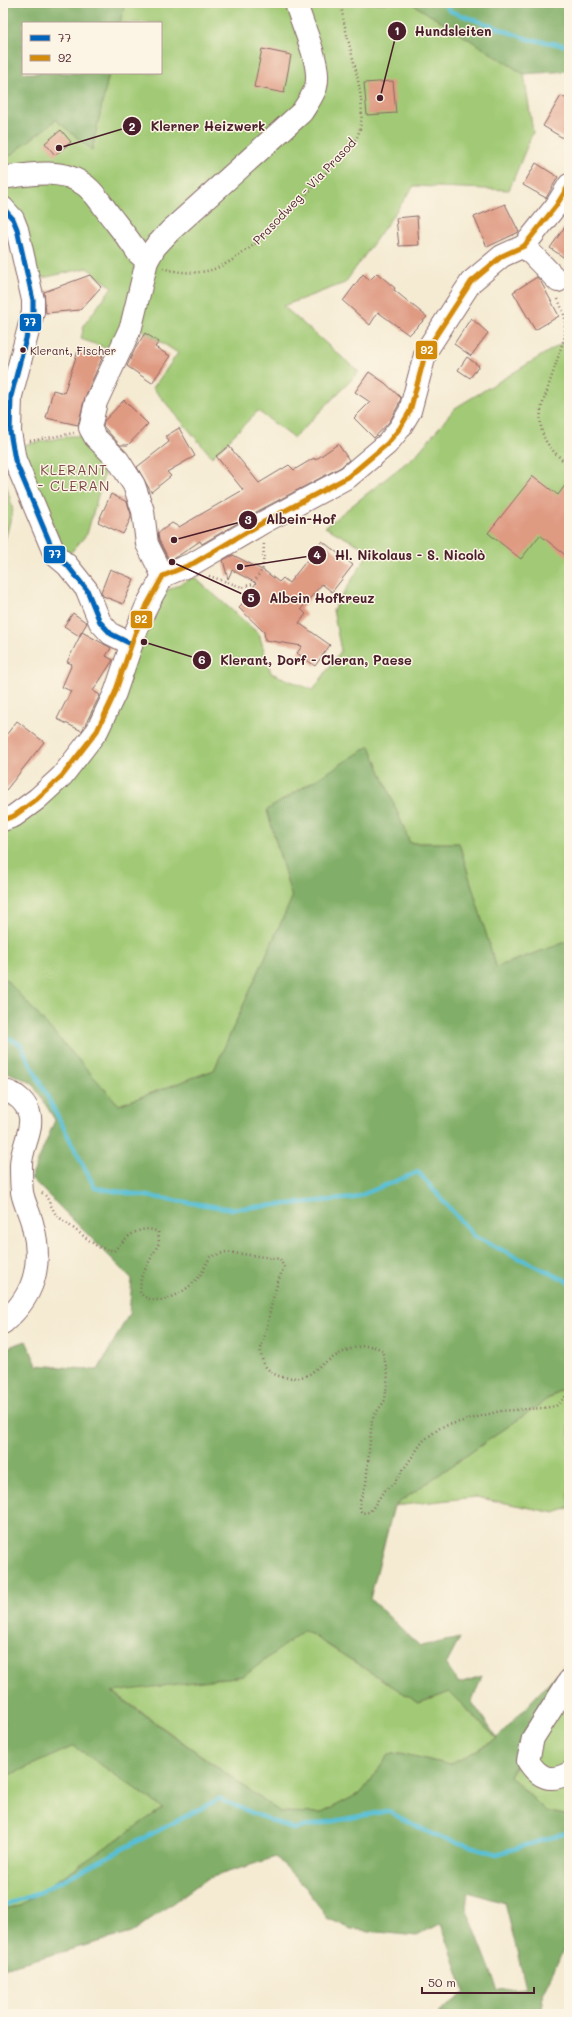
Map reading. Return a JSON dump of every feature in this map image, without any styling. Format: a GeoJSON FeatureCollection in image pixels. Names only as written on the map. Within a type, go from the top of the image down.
{"type":"FeatureCollection","features":[{"type":"Feature","properties":{"kind":"street"},"geometry":{"type":"LineString","coordinates":[[163,576],[148,544],[143,511],[134,485],[118,460],[92,433],[91,418],[96,402],[131,327],[148,261],[155,247],[302,112],[314,94],[317,80],[315,60],[296,3]]}},
{"type":"Feature","properties":{"kind":"street"},"geometry":{"type":"LineString","coordinates":[[3,178],[30,174],[51,174],[70,177],[80,181],[92,191],[138,253],[148,261]]}},
{"type":"Feature","properties":{"kind":"street"},"geometry":{"type":"LineString","coordinates":[[3,820],[14,816],[37,799],[62,776],[97,731],[115,693],[131,644],[147,604],[163,576],[194,563],[264,522],[348,477],[387,444],[400,428],[410,411],[426,352],[471,282],[502,256],[524,246],[556,206],[569,185]]}},
{"type":"Feature","properties":{"kind":"street"},"geometry":{"type":"LineString","coordinates":[[3,208],[13,219],[17,229],[34,306],[32,320],[11,396],[10,432],[15,460],[26,490],[55,554],[67,565],[87,590],[100,622],[111,634],[131,644]]}},
{"type":"Feature","properties":{"kind":"street"},"geometry":{"type":"LineString","coordinates":[[524,246],[558,281]]}},
{"type":"Feature","properties":{"kind":"street"},"geometry":{"type":"LineString","coordinates":[[3,1091],[18,1097],[26,1106],[30,1117],[27,1140],[21,1162],[22,1192],[33,1227],[36,1251],[35,1273],[28,1293],[16,1312],[3,1323]]}},
{"type":"Feature","properties":{"kind":"street"},"geometry":{"type":"LineString","coordinates":[[569,1681],[533,1738],[528,1761],[536,1772],[545,1778],[561,1777],[569,1773]]}},
{"type":"Feature","properties":{"kind":"path","name":"Prasodweg - Via Prasod"},"geometry":{"type":"LineString","coordinates":[[148,261],[166,270],[192,272],[210,270],[225,264],[248,250],[264,236],[356,139],[362,122],[362,106],[343,24],[341,3]]}},
{"type":"Feature","properties":{"kind":"path"},"geometry":{"type":"LineString","coordinates":[[558,281],[558,300],[566,322],[565,336],[545,396],[540,420],[541,431],[545,441],[552,451],[569,466]]}},
{"type":"Feature","properties":{"kind":"path"},"geometry":{"type":"LineString","coordinates":[[12,444],[66,433],[92,433]]}},
{"type":"Feature","properties":{"kind":"path"},"geometry":{"type":"LineString","coordinates":[[194,563],[204,574],[242,587],[253,584],[263,568],[264,522]]}},
{"type":"Feature","properties":{"kind":"path"},"geometry":{"type":"LineString","coordinates":[[22,1192],[34,1190],[46,1196],[56,1215],[98,1247],[114,1251],[123,1241],[140,1229],[152,1229],[158,1232],[159,1243],[141,1277],[140,1293],[146,1298],[156,1300],[174,1298],[198,1278],[210,1257],[226,1252],[280,1259],[284,1267],[272,1302],[261,1352],[265,1365],[270,1372],[278,1377],[292,1378],[307,1375],[342,1353],[363,1346],[376,1347],[382,1350],[388,1374],[385,1400],[372,1419],[366,1484],[360,1501],[360,1510],[362,1513],[370,1512],[384,1491],[394,1484],[423,1441],[441,1427],[500,1411],[556,1406],[569,1393]]}},
{"type":"Feature","properties":{"kind":"green space"},"geometry":{"type":"Polygon","coordinates":[[[3,3],[125,3],[120,22],[22,22],[22,74],[109,74],[92,150],[56,120],[3,161],[3,3]]]}},
{"type":"Feature","properties":{"kind":"green space"},"geometry":{"type":"Polygon","coordinates":[[[125,3],[411,3],[524,74],[533,132],[509,190],[414,186],[345,283],[283,306],[359,372],[294,438],[258,411],[212,457],[153,388],[178,353],[128,321],[114,351],[81,339],[84,325],[112,287],[87,268],[33,280],[18,219],[3,189],[3,161],[56,120],[92,150],[109,74],[162,74],[162,22],[120,22],[125,3]]]}},
{"type":"Feature","properties":{"kind":"green space"},"geometry":{"type":"Polygon","coordinates":[[[411,3],[569,3],[569,71],[524,74],[411,3]]]}},
{"type":"Feature","properties":{"kind":"green space"},"geometry":{"type":"Polygon","coordinates":[[[569,339],[569,941],[496,967],[459,843],[410,843],[370,746],[267,810],[292,898],[214,1070],[119,1105],[3,976],[3,820],[62,776],[160,594],[194,577],[259,634],[271,673],[313,690],[341,651],[333,610],[370,551],[325,527],[417,454],[455,408],[569,339]]]}},
{"type":"Feature","properties":{"kind":"green space"},"geometry":{"type":"Polygon","coordinates":[[[70,436],[86,436],[108,461],[87,534],[67,557],[18,446],[70,436]]]}},
{"type":"Feature","properties":{"kind":"green space"},"geometry":{"type":"Polygon","coordinates":[[[3,473],[13,510],[3,547],[3,473]]]}},
{"type":"Feature","properties":{"kind":"green space"},"geometry":{"type":"Polygon","coordinates":[[[370,746],[410,843],[459,843],[496,967],[569,941],[569,1384],[394,1506],[370,1599],[420,1646],[460,1638],[446,1665],[459,1683],[482,1676],[472,1702],[497,1738],[569,1661],[569,1669],[510,1776],[546,1811],[569,1816],[569,1939],[542,1994],[544,2014],[438,2014],[465,1992],[441,1923],[416,1936],[351,1929],[327,1918],[307,1889],[276,1857],[206,1879],[131,1933],[3,1968],[3,1909],[20,1906],[163,1808],[74,1746],[3,1778],[3,1349],[26,1341],[37,1365],[98,1370],[129,1314],[132,1279],[31,1178],[55,1120],[32,1083],[3,1070],[3,976],[119,1105],[214,1070],[292,898],[267,810],[370,746]],[[304,1630],[244,1676],[112,1692],[280,1812],[322,1813],[362,1792],[389,1755],[400,1753],[450,1765],[497,1739],[449,1692],[419,1703],[304,1630]],[[468,1892],[466,1907],[498,1990],[526,1988],[505,1903],[468,1892]]]}},
{"type":"Feature","properties":{"kind":"green space"},"geometry":{"type":"Polygon","coordinates":[[[569,1384],[569,1508],[555,1513],[476,1497],[394,1506],[569,1384]]]}},
{"type":"Feature","properties":{"kind":"green space"},"geometry":{"type":"Polygon","coordinates":[[[304,1630],[419,1703],[449,1692],[497,1739],[450,1765],[400,1753],[389,1755],[362,1792],[322,1813],[280,1812],[112,1691],[244,1676],[304,1630]]]}},
{"type":"Feature","properties":{"kind":"green space"},"geometry":{"type":"Polygon","coordinates":[[[569,1669],[569,1816],[546,1811],[510,1776],[569,1669]]]}},
{"type":"Feature","properties":{"kind":"green space"},"geometry":{"type":"Polygon","coordinates":[[[74,1746],[163,1808],[20,1906],[3,1909],[3,1778],[74,1746]]]}},
{"type":"Feature","properties":{"kind":"building"},"geometry":{"type":"Polygon","coordinates":[[[262,49],[291,55],[284,93],[254,87],[262,49]]]}},
{"type":"Feature","properties":{"kind":"building"},"geometry":{"type":"Polygon","coordinates":[[[393,81],[396,113],[367,115],[364,83],[393,81]]]}},
{"type":"Feature","properties":{"kind":"building"},"geometry":{"type":"Polygon","coordinates":[[[561,96],[569,100],[569,127],[563,138],[543,126],[561,96]]]}},
{"type":"Feature","properties":{"kind":"building"},"geometry":{"type":"Polygon","coordinates":[[[61,130],[71,142],[55,155],[45,143],[61,130]]]}},
{"type":"Feature","properties":{"kind":"building"},"geometry":{"type":"Polygon","coordinates":[[[536,163],[558,177],[546,198],[523,185],[536,163]]]}},
{"type":"Feature","properties":{"kind":"building"},"geometry":{"type":"Polygon","coordinates":[[[505,204],[519,232],[487,247],[474,217],[505,204]]]}},
{"type":"Feature","properties":{"kind":"building"},"geometry":{"type":"Polygon","coordinates":[[[417,216],[419,245],[399,246],[396,218],[417,216]]]}},
{"type":"Feature","properties":{"kind":"building"},"geometry":{"type":"Polygon","coordinates":[[[569,221],[569,261],[550,248],[569,221]]]}},
{"type":"Feature","properties":{"kind":"building"},"geometry":{"type":"Polygon","coordinates":[[[377,273],[395,288],[394,290],[427,317],[409,335],[378,312],[370,325],[343,301],[363,274],[370,280],[377,273]]]}},
{"type":"Feature","properties":{"kind":"building"},"geometry":{"type":"Polygon","coordinates":[[[90,275],[101,287],[80,310],[46,313],[44,292],[90,275]]]}},
{"type":"Feature","properties":{"kind":"building"},"geometry":{"type":"Polygon","coordinates":[[[537,277],[559,316],[535,330],[513,292],[537,277]]]}},
{"type":"Feature","properties":{"kind":"building"},"geometry":{"type":"Polygon","coordinates":[[[471,318],[488,333],[471,356],[454,344],[471,318]]]}},
{"type":"Feature","properties":{"kind":"building"},"geometry":{"type":"Polygon","coordinates":[[[145,333],[159,342],[155,347],[170,356],[152,383],[127,366],[145,333]]]}},
{"type":"Feature","properties":{"kind":"building"},"geometry":{"type":"Polygon","coordinates":[[[79,348],[103,356],[85,397],[78,425],[46,418],[53,390],[64,393],[79,348]]]}},
{"type":"Feature","properties":{"kind":"building"},"geometry":{"type":"Polygon","coordinates":[[[467,357],[479,366],[470,378],[458,370],[467,357]]]}},
{"type":"Feature","properties":{"kind":"building"},"geometry":{"type":"Polygon","coordinates":[[[369,372],[385,383],[401,398],[390,421],[374,438],[354,418],[370,402],[355,392],[369,372]]]}},
{"type":"Feature","properties":{"kind":"building"},"geometry":{"type":"Polygon","coordinates":[[[124,400],[148,424],[128,445],[120,445],[103,426],[104,421],[124,400]]]}},
{"type":"Feature","properties":{"kind":"building"},"geometry":{"type":"Polygon","coordinates":[[[179,428],[195,456],[167,472],[171,476],[151,492],[137,467],[169,442],[166,436],[179,428]]]}},
{"type":"Feature","properties":{"kind":"building"},"geometry":{"type":"Polygon","coordinates":[[[338,444],[349,460],[341,467],[258,511],[202,544],[200,541],[178,556],[169,560],[159,540],[158,533],[172,523],[179,527],[243,490],[216,456],[229,446],[259,483],[289,465],[294,470],[314,458],[315,460],[338,444]]]}},
{"type":"Feature","properties":{"kind":"building"},"geometry":{"type":"Polygon","coordinates":[[[533,476],[558,495],[569,480],[569,558],[540,535],[521,559],[488,533],[533,476]]]}},
{"type":"Feature","properties":{"kind":"building"},"geometry":{"type":"Polygon","coordinates":[[[111,494],[127,502],[131,514],[131,518],[123,534],[98,522],[111,494]]]}},
{"type":"Feature","properties":{"kind":"building"},"geometry":{"type":"Polygon","coordinates":[[[322,541],[353,565],[332,592],[322,584],[301,609],[306,614],[299,623],[330,645],[315,666],[297,653],[302,646],[265,640],[264,632],[239,608],[256,583],[232,570],[228,579],[223,560],[233,555],[266,572],[279,582],[283,578],[289,583],[322,541]]]}},
{"type":"Feature","properties":{"kind":"building"},"geometry":{"type":"Polygon","coordinates":[[[110,569],[134,579],[123,604],[103,596],[101,592],[110,569]]]}},
{"type":"Feature","properties":{"kind":"building"},"geometry":{"type":"Polygon","coordinates":[[[73,613],[87,623],[79,636],[64,626],[73,613]]]}},
{"type":"Feature","properties":{"kind":"building"},"geometry":{"type":"Polygon","coordinates":[[[82,632],[111,648],[106,656],[113,660],[93,691],[100,695],[82,731],[57,719],[71,691],[62,687],[72,664],[67,662],[82,632]]]}},
{"type":"Feature","properties":{"kind":"building"},"geometry":{"type":"Polygon","coordinates":[[[17,721],[44,742],[3,794],[3,739],[17,721]]]}},
{"type":"Feature","properties":{"kind":"waterway"},"geometry":{"type":"LineString","coordinates":[[444,3],[450,11],[528,39],[569,46]]}},
{"type":"Feature","properties":{"kind":"waterway"},"geometry":{"type":"LineString","coordinates":[[3,1035],[20,1044],[95,1188],[231,1209],[354,1198],[418,1172],[475,1237],[569,1282]]}},
{"type":"Feature","properties":{"kind":"waterway"},"geometry":{"type":"LineString","coordinates":[[3,1906],[38,1893],[219,1799],[292,1829],[387,1811],[436,1836],[497,1854],[569,1832]]}},
{"type":"Feature","properties":{"kind":"transit line","name":"92"},"geometry":{"type":"LineString","coordinates":[[3,820],[14,816],[37,799],[62,776],[97,731],[115,693],[135,634],[147,605],[163,576],[194,563],[264,522],[348,477],[387,444],[400,428],[410,411],[426,351],[471,282],[502,256],[524,246],[556,206],[569,185]]}},
{"type":"Feature","properties":{"kind":"transit line","name":"77"},"geometry":{"type":"LineString","coordinates":[[3,208],[13,219],[17,229],[33,300],[33,312],[11,396],[10,432],[15,460],[55,555],[67,565],[87,590],[100,622],[111,634],[131,644]]}},
{"type":"Feature","properties":{"kind":"place","name":"Hundsleiten"},"geometry":{"type":"Point","coordinates":[380,98]}},
{"type":"Feature","properties":{"kind":"place","name":"Klerner Heizwerk"},"geometry":{"type":"Point","coordinates":[59,148]}},
{"type":"Feature","properties":{"kind":"place","name":"Klerant, Fischer"},"geometry":{"type":"Point","coordinates":[23,350]}},
{"type":"Feature","properties":{"kind":"place","name":"Albein-Hof"},"geometry":{"type":"Point","coordinates":[174,540]}},
{"type":"Feature","properties":{"kind":"place","name":"Albein Hofkreuz"},"geometry":{"type":"Point","coordinates":[172,562]}},
{"type":"Feature","properties":{"kind":"place","name":"Hl. Nikolaus - S. Nicolò"},"geometry":{"type":"Point","coordinates":[240,567]}},
{"type":"Feature","properties":{"kind":"place","name":"Klerant, Dorf - Cleran, Paese"},"geometry":{"type":"Point","coordinates":[144,642]}},
{"type":"Feature","properties":{"kind":"district","name":"KLERANT - CLERAN"},"geometry":{"type":"Point","coordinates":[74,478]}}]}
